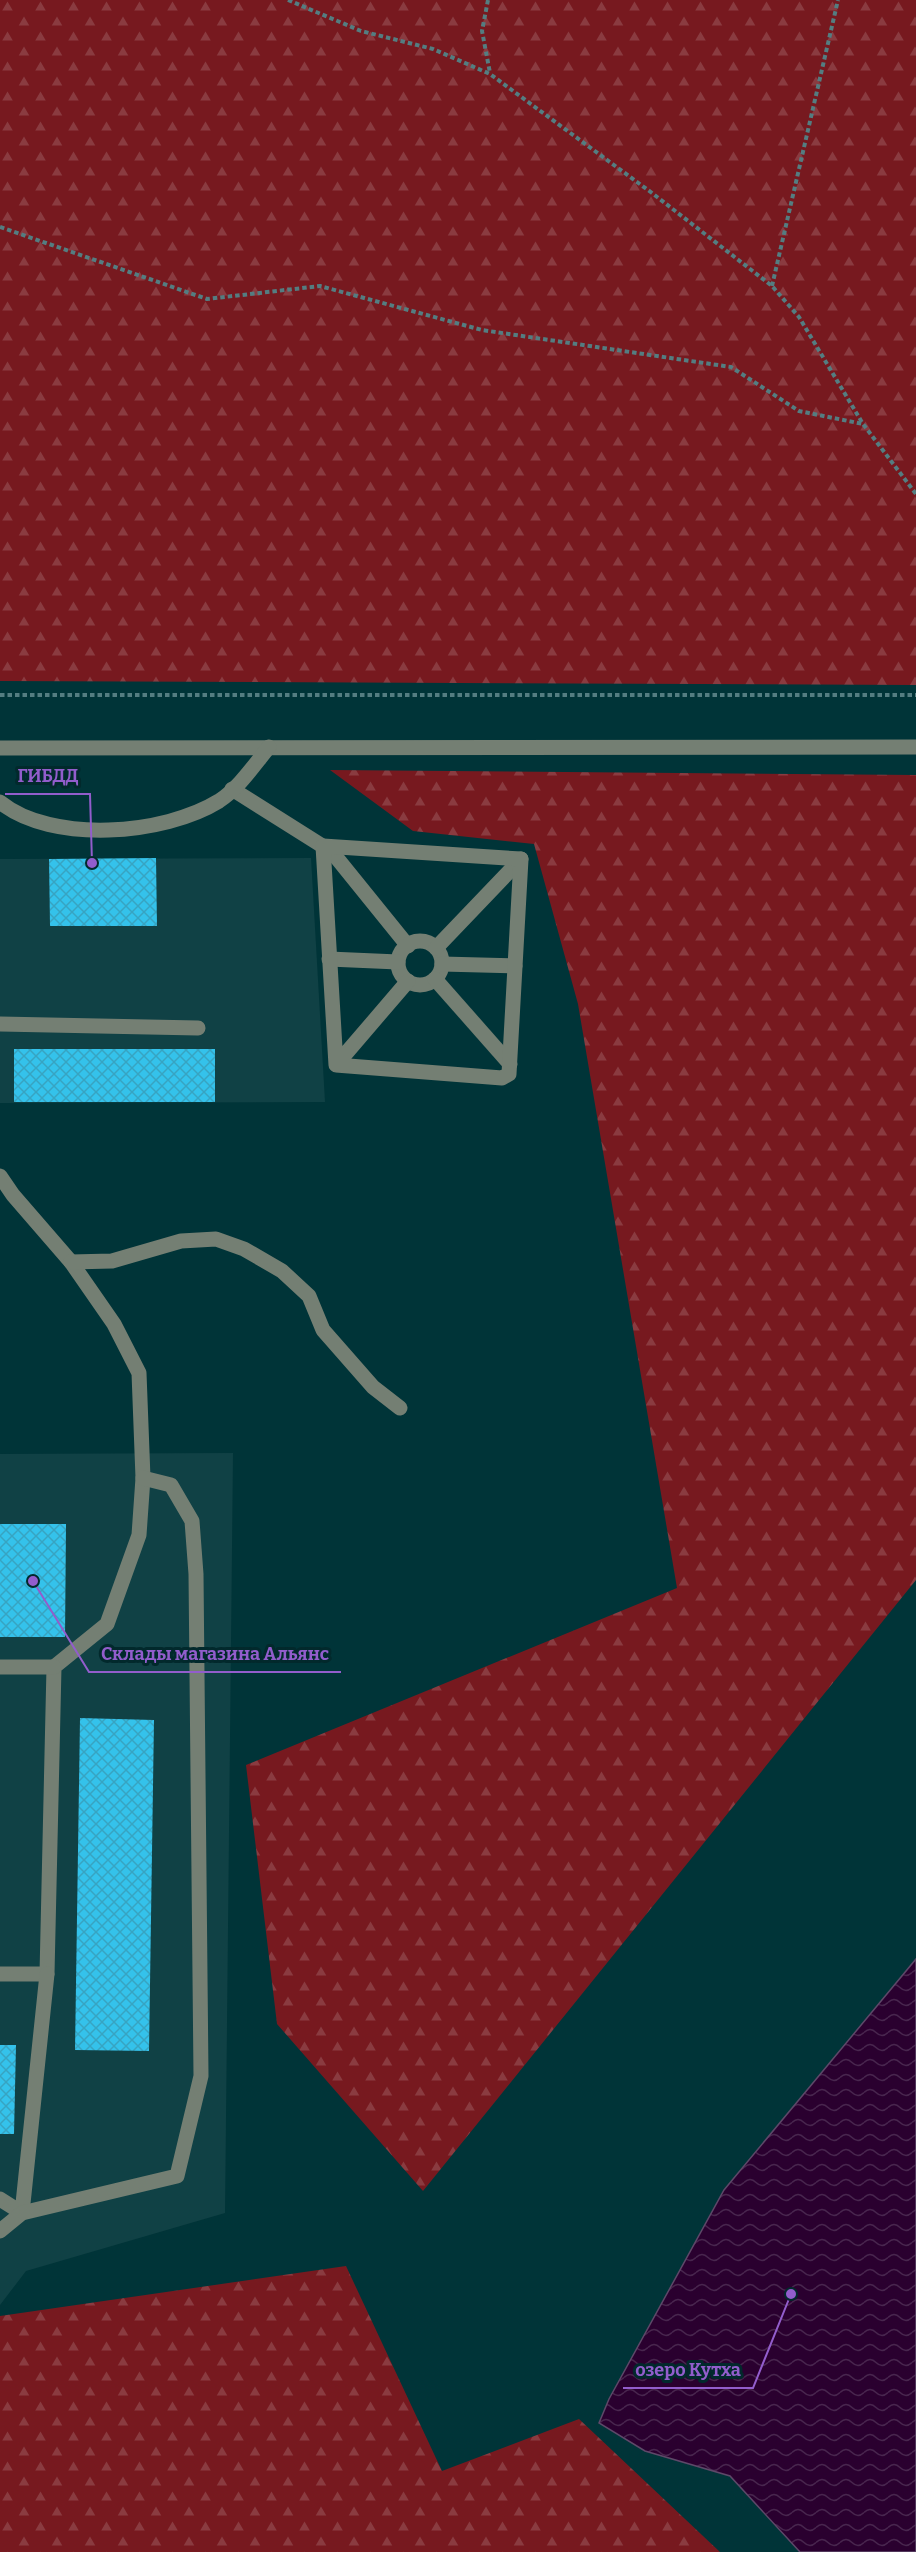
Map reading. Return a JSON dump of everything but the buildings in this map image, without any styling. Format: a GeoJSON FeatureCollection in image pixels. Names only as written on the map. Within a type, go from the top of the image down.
{"type":"FeatureCollection","features":[{"type":"Feature","properties":{"kind":"street"},"geometry":{"type":"LineString","coordinates":[[0,802],[10,810],[39,823],[79,829],[152,826],[189,815],[220,800],[269,747]]}},
{"type":"Feature","properties":{"kind":"street"},"geometry":{"type":"LineString","coordinates":[[0,748],[916,747]]}},
{"type":"Feature","properties":{"kind":"street"},"geometry":{"type":"LineString","coordinates":[[232,789],[332,852],[408,946]]}},
{"type":"Feature","properties":{"kind":"street"},"geometry":{"type":"LineString","coordinates":[[323,846],[521,859]]}},
{"type":"Feature","properties":{"kind":"street"},"geometry":{"type":"LineString","coordinates":[[323,846],[336,1065]]}},
{"type":"Feature","properties":{"kind":"street"},"geometry":{"type":"LineString","coordinates":[[436,948],[521,859]]}},
{"type":"Feature","properties":{"kind":"street"},"geometry":{"type":"LineString","coordinates":[[336,1065],[502,1078],[509,1074],[521,859]]}},
{"type":"Feature","properties":{"kind":"street"},"geometry":{"type":"LineString","coordinates":[[421,941],[436,948],[442,964],[435,979],[420,986],[408,981],[400,971],[398,962],[400,954],[408,946],[421,941]]}},
{"type":"Feature","properties":{"kind":"street"},"geometry":{"type":"LineString","coordinates":[[329,959],[398,962]]}},
{"type":"Feature","properties":{"kind":"street"},"geometry":{"type":"LineString","coordinates":[[442,964],[515,966]]}},
{"type":"Feature","properties":{"kind":"street"},"geometry":{"type":"LineString","coordinates":[[435,979],[510,1064]]}},
{"type":"Feature","properties":{"kind":"street"},"geometry":{"type":"LineString","coordinates":[[336,1065],[408,981]]}},
{"type":"Feature","properties":{"kind":"street"},"geometry":{"type":"LineString","coordinates":[[0,1024],[198,1028]]}},
{"type":"Feature","properties":{"kind":"street"},"geometry":{"type":"LineString","coordinates":[[0,1176],[13,1195],[71,1262],[114,1324],[140,1374],[143,1478],[139,1535],[107,1624],[54,1667],[0,1667]]}},
{"type":"Feature","properties":{"kind":"street"},"geometry":{"type":"LineString","coordinates":[[71,1262],[112,1261],[193,1240],[216,1239],[244,1249],[282,1271],[309,1296],[323,1330],[373,1387],[400,1408]]}},
{"type":"Feature","properties":{"kind":"street"},"geometry":{"type":"LineString","coordinates":[[0,2231],[22,2213],[177,2176],[201,2076],[196,1574],[192,1521],[171,1485],[143,1478]]}},
{"type":"Feature","properties":{"kind":"street"},"geometry":{"type":"LineString","coordinates":[[22,2213],[47,1974],[54,1667]]}},
{"type":"Feature","properties":{"kind":"street"},"geometry":{"type":"LineString","coordinates":[[0,1974],[47,1974]]}},
{"type":"Feature","properties":{"kind":"street"},"geometry":{"type":"LineString","coordinates":[[0,2199],[22,2213]]}},
{"type":"Feature","properties":{"kind":"path"},"geometry":{"type":"LineString","coordinates":[[288,0],[362,31],[433,49],[490,74],[652,193],[772,286],[799,318],[863,424],[916,494]]}},
{"type":"Feature","properties":{"kind":"path"},"geometry":{"type":"LineString","coordinates":[[488,0],[482,31],[490,74]]}},
{"type":"Feature","properties":{"kind":"path"},"geometry":{"type":"LineString","coordinates":[[772,286],[838,0]]}},
{"type":"Feature","properties":{"kind":"path"},"geometry":{"type":"LineString","coordinates":[[0,227],[207,299],[320,286],[482,330],[731,367],[799,411],[863,424]]}},
{"type":"Feature","properties":{"kind":"path"},"geometry":{"type":"LineString","coordinates":[[0,696],[916,696]]}},
{"type":"Feature","properties":{"kind":"shaded area"},"geometry":{"type":"Polygon","coordinates":[[[311,858],[325,1102],[0,1103],[0,859],[311,858]]]}},
{"type":"Feature","properties":{"kind":"shaded area"},"geometry":{"type":"Polygon","coordinates":[[[233,1453],[225,2213],[26,2271],[0,2305],[0,1454],[233,1453]]]}},
{"type":"Feature","properties":{"kind":"green space"},"geometry":{"type":"Polygon","coordinates":[[[0,0],[916,0],[916,685],[0,681],[0,0]]]}},
{"type":"Feature","properties":{"kind":"green space"},"geometry":{"type":"Polygon","coordinates":[[[330,770],[916,775],[916,1580],[423,2191],[277,2024],[246,1765],[677,1588],[578,1004],[534,844],[413,831],[330,770]]]}},
{"type":"Feature","properties":{"kind":"green space"},"geometry":{"type":"Polygon","coordinates":[[[346,2266],[442,2471],[579,2419],[720,2552],[0,2552],[0,2316],[346,2266]]]}},
{"type":"Feature","properties":{"kind":"water"},"geometry":{"type":"Polygon","coordinates":[[[916,1959],[916,2552],[800,2552],[730,2476],[645,2451],[599,2423],[609,2399],[724,2190],[916,1959]]]}},
{"type":"Feature","properties":{"kind":"place","name":"ГИБДД"},"geometry":{"type":"Point","coordinates":[92,863]}},
{"type":"Feature","properties":{"kind":"place","name":"Склады магазина Альянс"},"geometry":{"type":"Point","coordinates":[33,1581]}},
{"type":"Feature","properties":{"kind":"place","name":"озеро Кутха"},"geometry":{"type":"Point","coordinates":[791,2294]}}]}
